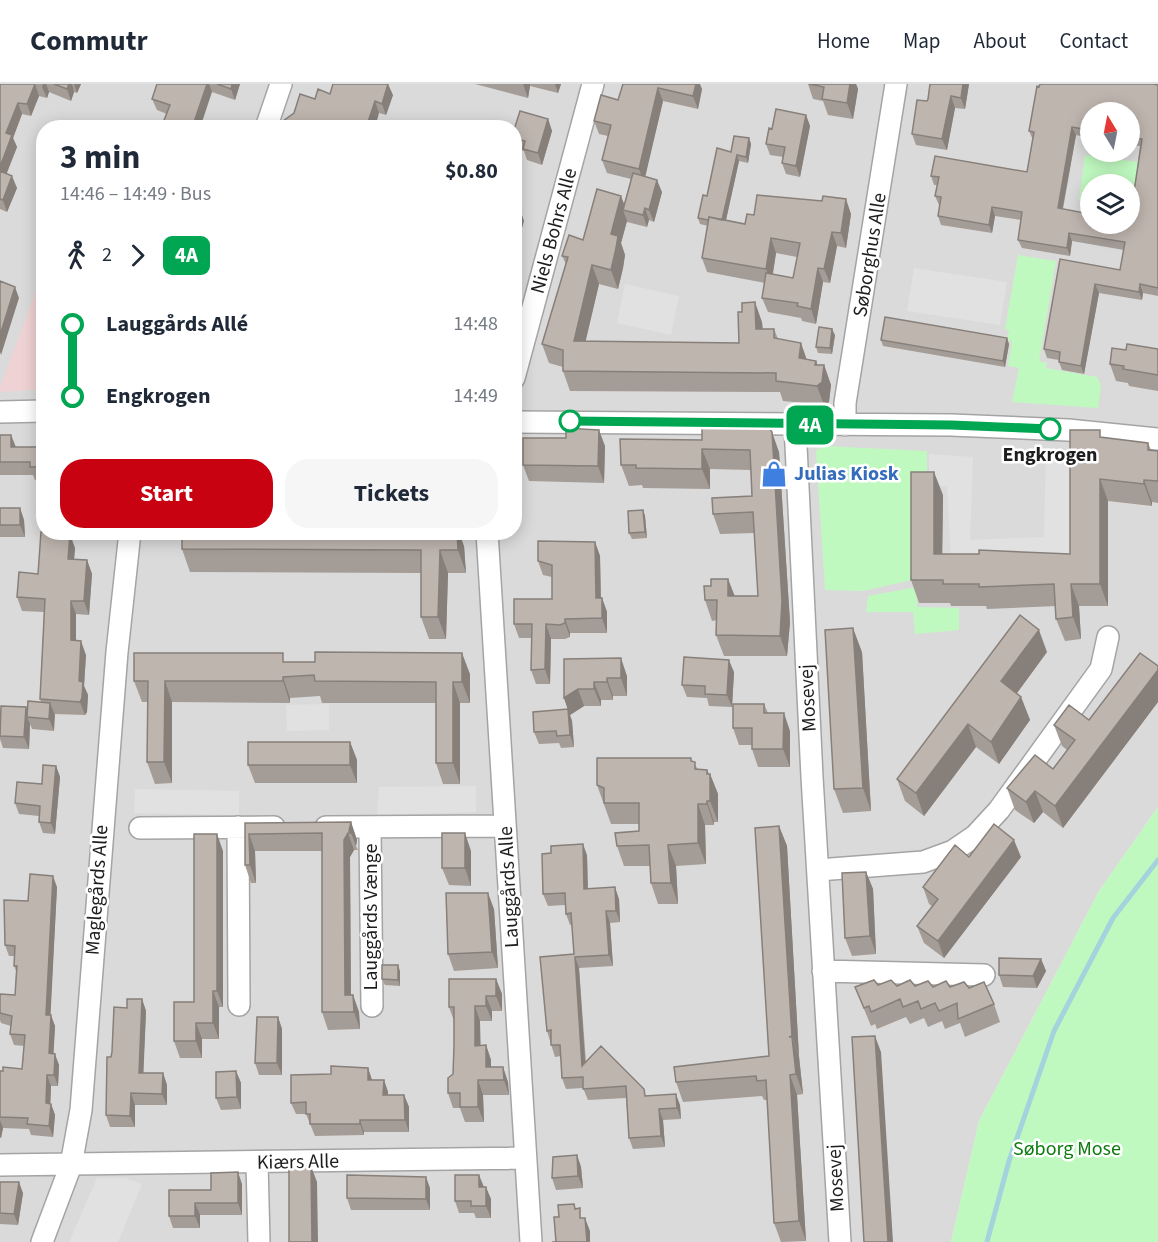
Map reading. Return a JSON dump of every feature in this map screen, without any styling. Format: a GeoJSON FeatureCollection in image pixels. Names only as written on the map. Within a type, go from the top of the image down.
{"type":"FeatureCollection","features":[{"type":"Feature","properties":{"kind":"street"},"geometry":{"type":"LineString","coordinates":[[269,120],[281,84]]}},
{"type":"Feature","properties":{"kind":"street","name":"Niels Bohrs Alle"},"geometry":{"type":"LineString","coordinates":[[522,348],[593,84]]}},
{"type":"Feature","properties":{"kind":"street","name":"Søborghus Alle"},"geometry":{"type":"LineString","coordinates":[[845,426],[845,403],[896,84]]}},
{"type":"Feature","properties":{"kind":"street"},"geometry":{"type":"LineString","coordinates":[[0,412],[36,411]]}},
{"type":"Feature","properties":{"kind":"street"},"geometry":{"type":"LineString","coordinates":[[522,422],[795,424],[1068,430],[1158,439]]}},
{"type":"Feature","properties":{"kind":"street","name":"Mosevej"},"geometry":{"type":"LineString","coordinates":[[795,424],[823,971],[840,1242]]}},
{"type":"Feature","properties":{"kind":"street","name":"Maglegårds Alle"},"geometry":{"type":"LineString","coordinates":[[42,1242],[71,1165],[81,1110],[118,629],[129,540]]}},
{"type":"Feature","properties":{"kind":"street","name":"Lauggårds Alle"},"geometry":{"type":"LineString","coordinates":[[487,540],[531,1242]]}},
{"type":"Feature","properties":{"kind":"street"},"geometry":{"type":"LineString","coordinates":[[818,870],[923,862],[953,851],[975,836],[999,810],[1101,669],[1108,637]]}},
{"type":"Feature","properties":{"kind":"street","name":"Lauggårds Vænge"},"geometry":{"type":"LineString","coordinates":[[140,828],[505,826]]}},
{"type":"Feature","properties":{"kind":"street"},"geometry":{"type":"LineString","coordinates":[[238,827],[239,1005]]}},
{"type":"Feature","properties":{"kind":"street","name":"Lauggårds Vænge"},"geometry":{"type":"LineString","coordinates":[[370,827],[372,1006]]}},
{"type":"Feature","properties":{"kind":"street"},"geometry":{"type":"LineString","coordinates":[[823,971],[984,975]]}},
{"type":"Feature","properties":{"kind":"street","name":"Kiærs Alle"},"geometry":{"type":"LineString","coordinates":[[0,1165],[525,1158]]}},
{"type":"Feature","properties":{"kind":"street"},"geometry":{"type":"LineString","coordinates":[[257,1162],[258,1242]]}},
{"type":"Feature","properties":{"kind":"shaded area"},"geometry":{"type":"Polygon","coordinates":[[[0,84],[1158,84],[1158,807],[1099,891],[979,1121],[951,1242],[0,1242],[0,84]]]}},
{"type":"Feature","properties":{"kind":"shaded area"},"geometry":{"type":"Polygon","coordinates":[[[914,268],[1007,282],[1000,325],[907,311],[914,268]]]}},
{"type":"Feature","properties":{"kind":"shaded area"},"geometry":{"type":"Polygon","coordinates":[[[625,284],[679,296],[671,335],[617,323],[625,284]]]}},
{"type":"Feature","properties":{"kind":"shaded area"},"geometry":{"type":"Polygon","coordinates":[[[36,291],[36,389],[0,392],[36,291]]]}},
{"type":"Feature","properties":{"kind":"shaded area"},"geometry":{"type":"Polygon","coordinates":[[[1046,453],[1071,453],[1071,560],[951,558],[947,486],[929,486],[929,454],[973,457],[970,540],[1044,537],[1046,453]]]}},
{"type":"Feature","properties":{"kind":"shaded area"},"geometry":{"type":"Polygon","coordinates":[[[329,704],[329,730],[287,731],[286,705],[329,704]]]}},
{"type":"Feature","properties":{"kind":"shaded area"},"geometry":{"type":"Polygon","coordinates":[[[476,786],[476,812],[377,815],[379,787],[476,786]]]}},
{"type":"Feature","properties":{"kind":"shaded area"},"geometry":{"type":"Polygon","coordinates":[[[135,789],[239,791],[239,815],[134,813],[135,789]]]}},
{"type":"Feature","properties":{"kind":"shaded area"},"geometry":{"type":"Polygon","coordinates":[[[97,1178],[125,1178],[142,1184],[118,1242],[69,1242],[97,1178]]]}},
{"type":"Feature","properties":{"kind":"green space"},"geometry":{"type":"Polygon","coordinates":[[[1084,162],[1139,162],[1137,174],[1082,174],[1084,162]]]}},
{"type":"Feature","properties":{"kind":"green space"},"geometry":{"type":"Polygon","coordinates":[[[1018,255],[1056,261],[1039,361],[1047,363],[1046,368],[1097,377],[1101,386],[1098,408],[1012,402],[1019,368],[1008,366],[1012,341],[1007,340],[1009,330],[1005,329],[1018,255]]]}},
{"type":"Feature","properties":{"kind":"green space"},"geometry":{"type":"Polygon","coordinates":[[[823,446],[927,451],[927,487],[916,579],[863,591],[825,590],[816,451],[823,446]]]}},
{"type":"Feature","properties":{"kind":"green space"},"geometry":{"type":"Polygon","coordinates":[[[917,587],[917,607],[959,608],[959,630],[915,634],[913,612],[866,612],[868,596],[917,587]]]}},
{"type":"Feature","properties":{"kind":"green space","name":"Søborg Mose"},"geometry":{"type":"Polygon","coordinates":[[[1158,807],[1158,1242],[951,1242],[979,1121],[1099,891],[1158,807]]]}},
{"type":"Feature","properties":{"kind":"building"},"geometry":{"type":"Polygon","coordinates":[[[0,84],[35,84],[27,104],[18,103],[6,133],[12,135],[0,167],[0,84]]]}},
{"type":"Feature","properties":{"kind":"building"},"geometry":{"type":"Polygon","coordinates":[[[54,84],[69,84],[67,89],[54,84]]]}},
{"type":"Feature","properties":{"kind":"building"},"geometry":{"type":"Polygon","coordinates":[[[157,84],[207,84],[195,120],[164,120],[170,105],[152,99],[157,84]]]}},
{"type":"Feature","properties":{"kind":"building"},"geometry":{"type":"Polygon","coordinates":[[[217,84],[232,84],[231,89],[217,84]]]}},
{"type":"Feature","properties":{"kind":"building"},"geometry":{"type":"Polygon","coordinates":[[[333,84],[388,84],[382,104],[375,101],[369,120],[284,120],[294,113],[300,94],[315,99],[318,89],[330,94],[333,84]]]}},
{"type":"Feature","properties":{"kind":"building"},"geometry":{"type":"Polygon","coordinates":[[[623,84],[696,84],[693,96],[658,88],[639,169],[602,160],[611,125],[594,121],[601,95],[618,100],[623,84]]]}},
{"type":"Feature","properties":{"kind":"building"},"geometry":{"type":"Polygon","coordinates":[[[809,84],[850,84],[847,103],[822,99],[824,87],[809,84]]]}},
{"type":"Feature","properties":{"kind":"building"},"geometry":{"type":"Polygon","coordinates":[[[930,84],[963,84],[961,98],[951,96],[942,139],[912,134],[917,100],[927,101],[930,84]]]}},
{"type":"Feature","properties":{"kind":"building"},"geometry":{"type":"Polygon","coordinates":[[[1040,84],[1158,85],[1158,288],[1140,284],[1139,292],[1095,284],[1081,366],[1059,362],[1060,352],[1044,349],[1060,259],[1120,270],[1125,242],[1069,233],[1067,248],[1018,240],[1022,212],[992,207],[989,225],[938,216],[941,197],[935,196],[939,177],[931,176],[935,156],[1027,172],[1034,132],[1029,131],[1037,86],[1039,87],[1040,84]],[[1080,102],[1080,128],[1072,127],[1058,208],[1080,212],[1080,234],[1140,234],[1140,174],[1137,174],[1142,139],[1140,139],[1140,102],[1080,102]]]}},
{"type":"Feature","properties":{"kind":"building"},"geometry":{"type":"Polygon","coordinates":[[[776,109],[806,115],[796,166],[782,163],[785,147],[766,144],[776,109]]]}},
{"type":"Feature","properties":{"kind":"building"},"geometry":{"type":"Polygon","coordinates":[[[520,111],[548,119],[538,153],[523,149],[525,141],[522,140],[522,120],[517,120],[520,111]]]}},
{"type":"Feature","properties":{"kind":"building"},"geometry":{"type":"Polygon","coordinates":[[[734,136],[749,138],[746,157],[737,155],[722,220],[709,217],[708,220],[698,218],[703,195],[707,196],[717,148],[731,152],[734,136]]]}},
{"type":"Feature","properties":{"kind":"building"},"geometry":{"type":"Polygon","coordinates":[[[0,171],[12,176],[3,200],[0,199],[0,171]]]}},
{"type":"Feature","properties":{"kind":"building"},"geometry":{"type":"Polygon","coordinates":[[[633,173],[657,180],[649,210],[645,208],[643,215],[623,210],[633,173]]]}},
{"type":"Feature","properties":{"kind":"building"},"geometry":{"type":"Polygon","coordinates":[[[597,189],[621,196],[611,234],[618,236],[611,270],[592,265],[574,341],[739,343],[738,312],[742,312],[742,303],[755,302],[756,329],[774,329],[774,338],[801,343],[799,358],[816,361],[815,365],[824,365],[822,382],[817,386],[776,381],[776,373],[563,371],[563,350],[542,344],[568,257],[562,256],[569,235],[583,240],[597,189]]]}},
{"type":"Feature","properties":{"kind":"building"},"geometry":{"type":"Polygon","coordinates":[[[757,195],[822,201],[823,196],[846,199],[841,233],[832,232],[824,269],[818,268],[811,309],[797,306],[798,303],[762,298],[766,273],[793,278],[800,243],[771,238],[766,269],[702,258],[709,217],[745,224],[747,214],[754,215],[757,195]]]}},
{"type":"Feature","properties":{"kind":"building"},"geometry":{"type":"Polygon","coordinates":[[[0,281],[15,287],[0,335],[0,281]]]}},
{"type":"Feature","properties":{"kind":"building"},"geometry":{"type":"Polygon","coordinates":[[[885,317],[1007,338],[1003,361],[881,340],[885,317]]]}},
{"type":"Feature","properties":{"kind":"building"},"geometry":{"type":"Polygon","coordinates":[[[819,327],[832,329],[830,348],[816,347],[819,327]]]}},
{"type":"Feature","properties":{"kind":"building"},"geometry":{"type":"Polygon","coordinates":[[[1127,344],[1158,349],[1158,375],[1123,369],[1124,366],[1110,364],[1112,348],[1126,350],[1127,344]]]}},
{"type":"Feature","properties":{"kind":"building"},"geometry":{"type":"Polygon","coordinates":[[[702,426],[768,427],[772,432],[782,601],[780,636],[716,635],[717,600],[705,600],[704,586],[711,586],[711,579],[728,579],[728,596],[758,596],[753,512],[713,514],[712,498],[752,496],[750,450],[702,449],[702,469],[636,468],[636,465],[621,465],[620,439],[702,440],[702,426]]]}},
{"type":"Feature","properties":{"kind":"building"},"geometry":{"type":"Polygon","coordinates":[[[566,428],[599,430],[598,466],[523,465],[523,438],[566,438],[566,428]]]}},
{"type":"Feature","properties":{"kind":"building"},"geometry":{"type":"Polygon","coordinates":[[[1070,430],[1100,430],[1100,437],[1148,443],[1148,450],[1158,451],[1158,481],[1144,480],[1144,484],[1100,479],[1100,584],[1071,584],[1073,617],[1056,619],[1054,584],[979,587],[979,584],[943,584],[943,580],[911,580],[911,472],[934,472],[934,554],[979,554],[979,550],[1070,554],[1070,430]]]}},
{"type":"Feature","properties":{"kind":"building"},"geometry":{"type":"Polygon","coordinates":[[[0,435],[11,435],[11,447],[36,447],[36,467],[30,467],[30,462],[0,462],[0,435]]]}},
{"type":"Feature","properties":{"kind":"building"},"geometry":{"type":"Polygon","coordinates":[[[0,508],[20,508],[20,525],[0,525],[0,508]]]}},
{"type":"Feature","properties":{"kind":"building"},"geometry":{"type":"Polygon","coordinates":[[[643,510],[645,532],[629,533],[628,511],[643,510]]]}},
{"type":"Feature","properties":{"kind":"building"},"geometry":{"type":"Polygon","coordinates":[[[40,540],[70,540],[68,559],[87,560],[84,601],[71,601],[71,640],[81,641],[79,681],[83,682],[80,702],[40,699],[45,599],[17,597],[19,572],[38,574],[40,540]]]}},
{"type":"Feature","properties":{"kind":"building"},"geometry":{"type":"Polygon","coordinates":[[[182,540],[457,540],[458,550],[440,550],[438,617],[421,617],[421,550],[182,549],[182,540]]]}},
{"type":"Feature","properties":{"kind":"building"},"geometry":{"type":"Polygon","coordinates":[[[538,541],[595,542],[596,598],[602,598],[602,618],[565,619],[565,623],[560,625],[546,624],[545,669],[531,670],[532,624],[514,624],[514,599],[552,599],[552,565],[538,561],[538,541]]]}},
{"type":"Feature","properties":{"kind":"building"},"geometry":{"type":"Polygon","coordinates":[[[1020,615],[1039,630],[1001,681],[1021,697],[991,742],[968,724],[916,793],[897,779],[1020,615]]]}},
{"type":"Feature","properties":{"kind":"building"},"geometry":{"type":"Polygon","coordinates":[[[853,628],[863,788],[834,789],[825,630],[853,628]]]}},
{"type":"Feature","properties":{"kind":"building"},"geometry":{"type":"Polygon","coordinates":[[[315,652],[462,653],[462,682],[453,682],[453,763],[436,763],[436,682],[315,681],[314,675],[283,677],[283,681],[165,681],[164,762],[147,762],[148,681],[134,681],[134,653],[283,653],[283,662],[315,662],[315,652]]]}},
{"type":"Feature","properties":{"kind":"building"},"geometry":{"type":"Polygon","coordinates":[[[1140,653],[1158,666],[1158,670],[1055,806],[1035,791],[1026,802],[1007,788],[1035,755],[1053,769],[1075,740],[1054,725],[1069,705],[1089,720],[1140,653]]]}},
{"type":"Feature","properties":{"kind":"building"},"geometry":{"type":"Polygon","coordinates":[[[684,657],[729,660],[727,695],[705,694],[705,686],[682,685],[684,657]]]}},
{"type":"Feature","properties":{"kind":"building"},"geometry":{"type":"Polygon","coordinates":[[[621,658],[621,678],[607,678],[607,682],[594,682],[594,689],[578,689],[564,698],[564,659],[621,658]]]}},
{"type":"Feature","properties":{"kind":"building"},"geometry":{"type":"Polygon","coordinates":[[[28,701],[50,703],[49,719],[27,717],[28,701]]]}},
{"type":"Feature","properties":{"kind":"building"},"geometry":{"type":"Polygon","coordinates":[[[733,704],[764,704],[764,713],[784,713],[783,749],[752,749],[752,728],[733,728],[733,704]]]}},
{"type":"Feature","properties":{"kind":"building"},"geometry":{"type":"Polygon","coordinates":[[[1,706],[26,707],[24,737],[0,736],[1,706]]]}},
{"type":"Feature","properties":{"kind":"building"},"geometry":{"type":"Polygon","coordinates":[[[568,709],[570,735],[557,736],[556,731],[534,732],[533,712],[568,709]]]}},
{"type":"Feature","properties":{"kind":"building"},"geometry":{"type":"Polygon","coordinates":[[[248,742],[350,742],[350,765],[248,765],[248,742]]]}},
{"type":"Feature","properties":{"kind":"building"},"geometry":{"type":"Polygon","coordinates":[[[597,758],[691,758],[691,761],[695,762],[695,769],[707,770],[707,774],[710,774],[710,801],[707,801],[707,804],[698,804],[698,843],[668,845],[671,883],[651,883],[649,845],[617,846],[615,833],[639,831],[639,803],[604,803],[604,788],[597,785],[597,758]]]}},
{"type":"Feature","properties":{"kind":"building"},"geometry":{"type":"Polygon","coordinates":[[[43,765],[56,766],[51,823],[39,822],[40,806],[15,803],[17,782],[42,784],[43,765]]]}},
{"type":"Feature","properties":{"kind":"building"},"geometry":{"type":"Polygon","coordinates":[[[351,822],[349,831],[351,833],[348,833],[344,840],[345,995],[353,995],[354,1012],[322,1012],[322,833],[249,834],[250,865],[245,865],[245,823],[351,822]]]}},
{"type":"Feature","properties":{"kind":"building"},"geometry":{"type":"Polygon","coordinates":[[[994,824],[1014,840],[938,941],[917,926],[938,899],[923,887],[955,845],[969,857],[994,824]]]}},
{"type":"Feature","properties":{"kind":"building"},"geometry":{"type":"Polygon","coordinates":[[[779,826],[792,1036],[789,1037],[792,1037],[796,1074],[790,1075],[799,1221],[774,1223],[766,1080],[757,1081],[756,1076],[676,1082],[674,1067],[769,1056],[755,828],[779,826]]]}},
{"type":"Feature","properties":{"kind":"building"},"geometry":{"type":"Polygon","coordinates":[[[442,833],[465,833],[465,868],[442,868],[442,833]]]}},
{"type":"Feature","properties":{"kind":"building"},"geometry":{"type":"Polygon","coordinates":[[[194,834],[217,834],[217,991],[213,991],[213,1023],[196,1023],[196,1041],[174,1041],[174,1002],[194,1002],[194,834]]]}},
{"type":"Feature","properties":{"kind":"building"},"geometry":{"type":"Polygon","coordinates":[[[583,844],[584,889],[615,887],[616,911],[606,911],[609,955],[575,957],[582,1066],[601,1046],[644,1089],[645,1096],[676,1094],[677,1108],[659,1109],[661,1136],[629,1138],[626,1086],[583,1089],[583,1077],[562,1078],[560,1045],[551,1045],[551,1030],[547,1031],[540,957],[574,954],[571,913],[566,914],[565,893],[543,894],[542,854],[551,853],[551,846],[583,844]]]}},
{"type":"Feature","properties":{"kind":"building"},"geometry":{"type":"Polygon","coordinates":[[[866,872],[870,936],[845,938],[842,873],[866,872]]]}},
{"type":"Feature","properties":{"kind":"building"},"geometry":{"type":"Polygon","coordinates":[[[30,874],[53,876],[46,1015],[51,1015],[49,1053],[55,1054],[54,1075],[47,1075],[46,1103],[51,1104],[49,1126],[27,1124],[28,1118],[0,1117],[0,1071],[3,1071],[3,1067],[22,1069],[25,1035],[10,1034],[12,1016],[0,1013],[0,994],[15,995],[17,966],[14,966],[15,946],[5,945],[4,900],[28,901],[30,874]]]}},
{"type":"Feature","properties":{"kind":"building"},"geometry":{"type":"Polygon","coordinates":[[[446,893],[488,893],[492,952],[448,954],[446,893]]]}},
{"type":"Feature","properties":{"kind":"building"},"geometry":{"type":"Polygon","coordinates":[[[999,958],[1041,959],[1033,976],[999,975],[999,958]]]}},
{"type":"Feature","properties":{"kind":"building"},"geometry":{"type":"Polygon","coordinates":[[[382,965],[398,965],[398,980],[382,979],[382,965]]]}},
{"type":"Feature","properties":{"kind":"building"},"geometry":{"type":"Polygon","coordinates":[[[449,979],[496,979],[496,996],[486,996],[486,1006],[475,1006],[475,1046],[486,1045],[486,1067],[503,1067],[504,1080],[478,1080],[478,1107],[460,1107],[460,1093],[448,1093],[448,1078],[453,1074],[454,1046],[454,1007],[449,1007],[449,979]]]}},
{"type":"Feature","properties":{"kind":"building"},"geometry":{"type":"Polygon","coordinates":[[[874,980],[878,985],[891,980],[897,986],[910,980],[915,986],[928,981],[933,987],[946,981],[950,987],[964,982],[969,988],[984,982],[994,1004],[958,1019],[957,1003],[939,1011],[935,1003],[921,1009],[918,1001],[903,1007],[900,999],[871,1012],[869,1006],[864,1008],[855,987],[874,980]]]}},
{"type":"Feature","properties":{"kind":"building"},"geometry":{"type":"Polygon","coordinates":[[[127,999],[142,999],[139,1073],[163,1073],[162,1094],[131,1093],[130,1116],[106,1115],[107,1057],[111,1057],[112,1052],[114,1007],[127,1008],[127,999]]]}},
{"type":"Feature","properties":{"kind":"building"},"geometry":{"type":"Polygon","coordinates":[[[257,1017],[278,1017],[277,1063],[255,1063],[257,1017]]]}},
{"type":"Feature","properties":{"kind":"building"},"geometry":{"type":"Polygon","coordinates":[[[875,1036],[888,1242],[864,1242],[852,1037],[875,1036]]]}},
{"type":"Feature","properties":{"kind":"building"},"geometry":{"type":"Polygon","coordinates":[[[331,1066],[368,1068],[368,1080],[384,1080],[383,1095],[404,1095],[405,1120],[360,1120],[360,1124],[310,1124],[310,1114],[306,1114],[306,1102],[291,1103],[291,1075],[331,1074],[331,1066]]]}},
{"type":"Feature","properties":{"kind":"building"},"geometry":{"type":"Polygon","coordinates":[[[236,1071],[237,1097],[216,1098],[216,1072],[236,1071]]]}},
{"type":"Feature","properties":{"kind":"building"},"geometry":{"type":"Polygon","coordinates":[[[577,1155],[578,1176],[552,1178],[553,1157],[577,1155]]]}},
{"type":"Feature","properties":{"kind":"building"},"geometry":{"type":"Polygon","coordinates":[[[289,1166],[311,1166],[312,1242],[289,1242],[289,1166]]]}},
{"type":"Feature","properties":{"kind":"building"},"geometry":{"type":"Polygon","coordinates":[[[238,1172],[238,1203],[195,1203],[195,1216],[169,1216],[169,1190],[211,1190],[211,1173],[238,1172]]]}},
{"type":"Feature","properties":{"kind":"building"},"geometry":{"type":"Polygon","coordinates":[[[347,1175],[426,1177],[426,1199],[347,1198],[347,1175]]]}},
{"type":"Feature","properties":{"kind":"building"},"geometry":{"type":"Polygon","coordinates":[[[455,1175],[479,1175],[479,1187],[486,1187],[486,1206],[471,1206],[471,1201],[455,1201],[455,1175]]]}},
{"type":"Feature","properties":{"kind":"building"},"geometry":{"type":"Polygon","coordinates":[[[0,1182],[19,1182],[14,1214],[0,1213],[0,1182]]]}},
{"type":"Feature","properties":{"kind":"building"},"geometry":{"type":"Polygon","coordinates":[[[574,1204],[575,1209],[580,1208],[580,1218],[585,1218],[587,1242],[556,1242],[554,1217],[559,1217],[558,1205],[574,1204]]]}},
{"type":"Feature","properties":{"kind":"waterway"},"geometry":{"type":"LineString","coordinates":[[987,1242],[1009,1161],[1054,1031],[1113,918],[1158,860]]}},
{"type":"Feature","properties":{"kind":"bus line","name":"4A"},"geometry":{"type":"LineString","coordinates":[[570,421],[845,426],[951,425],[1050,429]]}},
{"type":"Feature","properties":{"kind":"place","name":"Engkrogen"},"geometry":{"type":"Point","coordinates":[1050,429]}},
{"type":"Feature","properties":{"kind":"place","name":"Julias Kiosk"},"geometry":{"type":"Point","coordinates":[774,474]}}]}
